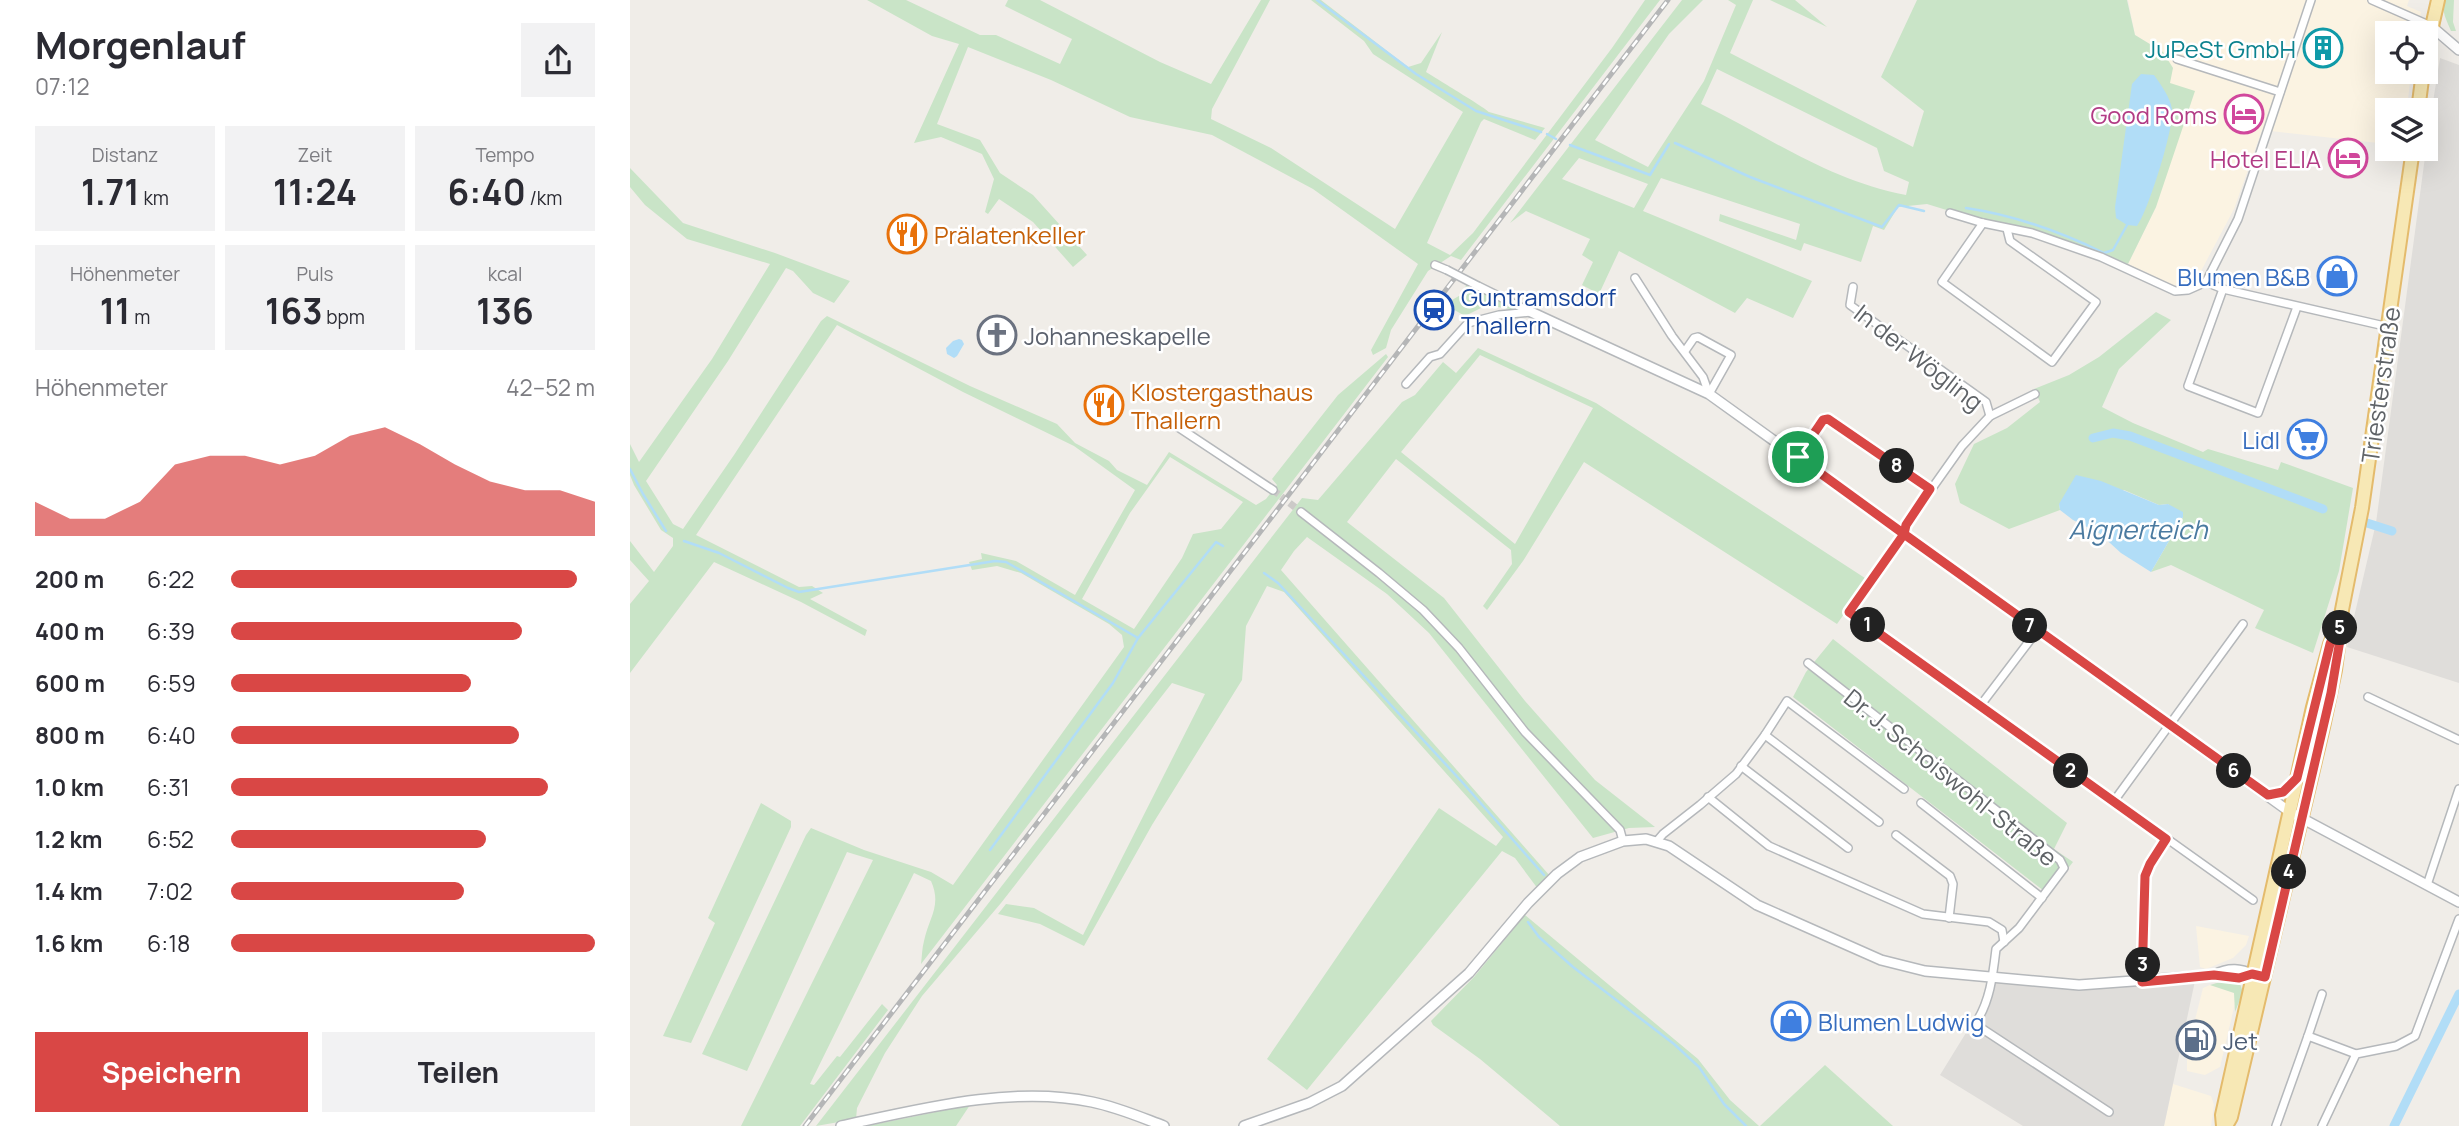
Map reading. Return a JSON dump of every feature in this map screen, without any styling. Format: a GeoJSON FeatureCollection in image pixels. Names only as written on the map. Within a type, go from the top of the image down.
{"type":"FeatureCollection","features":[{"type":"Feature","properties":{"kind":"main road"},"geometry":{"type":"LineString","coordinates":[[2432,21],[2438,0]]}},
{"type":"Feature","properties":{"kind":"main road","name":"Triesterstraße"},"geometry":{"type":"LineString","coordinates":[[2259,976],[2331,693],[2340,640],[2340,620],[2362,508],[2411,161]]}},
{"type":"Feature","properties":{"kind":"main road","name":"Triesterstraße"},"geometry":{"type":"LineString","coordinates":[[2224,1126],[2231,1117],[2297,778],[2330,644],[2340,620]]}},
{"type":"Feature","properties":{"kind":"street"},"geometry":{"type":"LineString","coordinates":[[1950,214],[2032,233],[2101,257],[2175,291],[2188,290],[2206,282],[2238,219],[2311,0]]}},
{"type":"Feature","properties":{"kind":"street"},"geometry":{"type":"LineString","coordinates":[[2372,0],[2420,21]]}},
{"type":"Feature","properties":{"kind":"street"},"geometry":{"type":"LineString","coordinates":[[2438,31],[2459,50]]}},
{"type":"Feature","properties":{"kind":"street"},"geometry":{"type":"LineString","coordinates":[[2177,59],[2280,92]]}},
{"type":"Feature","properties":{"kind":"street"},"geometry":{"type":"LineString","coordinates":[[1983,223],[1942,282],[2052,362],[2096,302],[2010,241],[2007,229]]}},
{"type":"Feature","properties":{"kind":"street"},"geometry":{"type":"LineString","coordinates":[[1435,265],[1709,394],[2290,812],[2459,902]]}},
{"type":"Feature","properties":{"kind":"street"},"geometry":{"type":"LineString","coordinates":[[1635,278],[1672,336],[1703,377],[1709,394]]}},
{"type":"Feature","properties":{"kind":"street"},"geometry":{"type":"LineString","coordinates":[[2206,282],[2223,289],[2389,327]]}},
{"type":"Feature","properties":{"kind":"street","name":"In der Wögling"},"geometry":{"type":"LineString","coordinates":[[1853,287],[1850,305],[1986,402],[1990,416],[1962,446],[1930,489],[1906,525],[1904,534],[1849,612],[1980,706]]}},
{"type":"Feature","properties":{"kind":"street"},"geometry":{"type":"LineString","coordinates":[[2223,289],[2188,386],[2258,412],[2297,307]]}},
{"type":"Feature","properties":{"kind":"street"},"geometry":{"type":"LineString","coordinates":[[1406,384],[1430,356],[1440,354],[1468,323],[1499,315],[1531,312]]}},
{"type":"Feature","properties":{"kind":"street"},"geometry":{"type":"LineString","coordinates":[[1685,351],[1694,338],[1698,337],[1731,355],[1709,394]]}},
{"type":"Feature","properties":{"kind":"street"},"geometry":{"type":"LineString","coordinates":[[1990,416],[2035,394]]}},
{"type":"Feature","properties":{"kind":"street"},"geometry":{"type":"LineString","coordinates":[[1798,457],[1823,420],[1828,419],[1930,489]]}},
{"type":"Feature","properties":{"kind":"street"},"geometry":{"type":"LineString","coordinates":[[1178,427],[1273,490]]}},
{"type":"Feature","properties":{"kind":"street"},"geometry":{"type":"LineString","coordinates":[[1301,512],[1423,610],[1459,648],[1525,732],[1620,830],[1623,841]]}},
{"type":"Feature","properties":{"kind":"street"},"geometry":{"type":"LineString","coordinates":[[2114,802],[2242,624]]}},
{"type":"Feature","properties":{"kind":"street"},"geometry":{"type":"LineString","coordinates":[[2037,631],[1980,706],[2253,900]]}},
{"type":"Feature","properties":{"kind":"street","name":"Dr. J. Schoiswohl-Straße"},"geometry":{"type":"LineString","coordinates":[[1808,663],[2060,860],[2064,867],[2042,898],[2019,928],[1996,949],[1993,978],[1983,1012],[1976,1024],[2109,1112]]}},
{"type":"Feature","properties":{"kind":"street"},"geometry":{"type":"LineString","coordinates":[[2368,697],[2459,740]]}},
{"type":"Feature","properties":{"kind":"street","name":"Dr. J. Schoiswohl-Straße"},"geometry":{"type":"LineString","coordinates":[[1657,841],[1741,766],[1787,701],[1904,789]]}},
{"type":"Feature","properties":{"kind":"street"},"geometry":{"type":"LineString","coordinates":[[1765,735],[1879,822]]}},
{"type":"Feature","properties":{"kind":"street"},"geometry":{"type":"LineString","coordinates":[[1741,766],[1848,848]]}},
{"type":"Feature","properties":{"kind":"street"},"geometry":{"type":"LineString","coordinates":[[2268,795],[2283,792],[2297,778]]}},
{"type":"Feature","properties":{"kind":"street"},"geometry":{"type":"LineString","coordinates":[[2427,885],[2459,789]]}},
{"type":"Feature","properties":{"kind":"street"},"geometry":{"type":"LineString","coordinates":[[1708,797],[1769,846],[1923,914],[1989,922],[2002,930],[2004,942]]}},
{"type":"Feature","properties":{"kind":"street","name":"Dr. J. Schoiswohl-Straße"},"geometry":{"type":"LineString","coordinates":[[1921,803],[2042,898]]}},
{"type":"Feature","properties":{"kind":"street"},"geometry":{"type":"LineString","coordinates":[[1896,835],[1950,876],[1953,884],[1950,918]]}},
{"type":"Feature","properties":{"kind":"street"},"geometry":{"type":"LineString","coordinates":[[1244,1126],[1310,1103],[1342,1087],[1469,973],[1528,903],[1557,874],[1580,857],[1636,839],[1657,841],[1679,851],[1757,905],[1881,960],[1925,971],[2079,985],[2214,975],[2231,969],[2244,969],[2259,976]]}},
{"type":"Feature","properties":{"kind":"street"},"geometry":{"type":"LineString","coordinates":[[2142,982],[2145,876],[2166,839]]}},
{"type":"Feature","properties":{"kind":"street"},"geometry":{"type":"LineString","coordinates":[[2308,1036],[2356,1054],[2396,1046],[2415,1036],[2459,919]]}},
{"type":"Feature","properties":{"kind":"street"},"geometry":{"type":"LineString","coordinates":[[2276,1126],[2322,993]]}},
{"type":"Feature","properties":{"kind":"street"},"geometry":{"type":"LineString","coordinates":[[2322,1126],[2356,1054]]}},
{"type":"Feature","properties":{"kind":"street"},"geometry":{"type":"LineString","coordinates":[[841,1126],[964,1101],[1040,1097],[1092,1102],[1164,1126]]}},
{"type":"Feature","properties":{"kind":"shaded area"},"geometry":{"type":"Polygon","coordinates":[[[2128,0],[2409,0],[2407,6],[2421,12],[2420,21],[2375,21],[2375,84],[2410,84],[2408,98],[2375,98],[2375,143],[2262,130],[2234,209],[2201,271],[2186,286],[2172,285],[2128,264],[2156,207],[2169,83],[2163,52],[2135,35],[2128,0]]]}},
{"type":"Feature","properties":{"kind":"shaded area"},"geometry":{"type":"Polygon","coordinates":[[[2440,58],[2459,65],[2459,683],[2347,647],[2376,523],[2424,161],[2438,161],[2438,98],[2434,98],[2438,84],[2440,58]]]}},
{"type":"Feature","properties":{"kind":"shaded area"},"geometry":{"type":"Polygon","coordinates":[[[2196,926],[2249,936],[2246,945],[2233,958],[2206,969],[2200,967],[2196,926]]]}},
{"type":"Feature","properties":{"kind":"shaded area"},"geometry":{"type":"Polygon","coordinates":[[[2001,981],[2078,987],[2132,987],[2195,981],[2164,1126],[2023,1126],[1940,1075],[1977,1015],[1986,986],[2001,981]]]}},
{"type":"Feature","properties":{"kind":"shaded area"},"geometry":{"type":"Polygon","coordinates":[[[2210,985],[2234,993],[2235,1003],[2220,1067],[2205,1075],[2187,1071],[2187,1052],[2203,988],[2210,985]]]}},
{"type":"Feature","properties":{"kind":"shaded area"},"geometry":{"type":"Polygon","coordinates":[[[2173,1084],[2211,1096],[2214,1105],[2211,1126],[2164,1126],[2173,1084]]]}},
{"type":"Feature","properties":{"kind":"green space"},"geometry":{"type":"Polygon","coordinates":[[[867,0],[906,0],[980,35],[996,35],[1060,64],[1072,39],[1005,6],[1008,0],[1040,0],[1160,62],[1211,84],[1261,0],[1270,0],[1212,109],[1211,119],[1271,148],[1395,229],[1463,112],[1373,54],[1364,41],[1311,0],[1321,0],[1408,67],[1421,63],[1442,32],[1426,72],[1489,112],[1545,128],[1535,140],[1484,119],[1481,122],[1427,243],[1450,255],[1473,233],[1645,0],[1660,0],[1461,260],[1451,256],[1428,271],[1391,330],[1386,348],[1373,355],[1371,350],[1418,264],[1313,189],[1212,135],[1130,117],[1051,80],[968,47],[937,124],[980,140],[1000,173],[1033,195],[1087,255],[1073,267],[1033,222],[999,199],[988,214],[985,212],[994,179],[982,154],[941,137],[914,143],[959,44],[932,36],[867,0]]]}},
{"type":"Feature","properties":{"kind":"green space"},"geometry":{"type":"Polygon","coordinates":[[[1682,0],[1703,0],[1669,34],[1595,140],[1648,167],[1704,81],[1736,5],[1728,0],[1753,0],[1730,53],[1913,147],[1924,111],[1881,77],[1917,0],[2127,0],[2135,35],[2163,52],[2173,68],[2170,83],[2195,91],[2156,207],[2128,264],[2026,227],[1966,216],[1927,204],[1898,207],[1884,230],[1873,226],[1861,262],[1804,243],[1801,251],[1719,221],[1720,214],[1796,240],[1800,224],[1661,178],[1643,211],[1812,281],[1793,318],[1747,298],[1735,313],[1619,251],[1599,294],[1582,285],[1593,262],[1582,255],[1590,239],[1526,211],[1510,223],[1682,0]],[[1717,69],[1701,104],[1826,169],[1851,180],[1906,195],[1909,182],[1884,171],[1877,148],[1717,69]],[[1579,158],[1562,179],[1634,208],[1648,184],[1579,158]]]}},
{"type":"Feature","properties":{"kind":"green space"},"geometry":{"type":"Polygon","coordinates":[[[1770,0],[1795,0],[1827,27],[1770,0]]]}},
{"type":"Feature","properties":{"kind":"green space"},"geometry":{"type":"Polygon","coordinates":[[[2444,0],[2454,0],[2453,22],[2456,31],[2451,31],[2446,20],[2444,0]]]}},
{"type":"Feature","properties":{"kind":"green space"},"geometry":{"type":"Polygon","coordinates":[[[630,168],[683,223],[850,281],[834,303],[813,293],[793,271],[786,268],[728,361],[646,481],[673,524],[683,529],[821,321],[827,316],[970,386],[1057,424],[1075,443],[1109,461],[1117,470],[1147,485],[1169,452],[1256,505],[1266,499],[1277,485],[1272,479],[1338,395],[1386,354],[1388,357],[921,964],[923,944],[934,911],[935,898],[931,881],[914,873],[810,1084],[814,1085],[837,1056],[840,1057],[882,1004],[888,1010],[800,1126],[741,1126],[873,860],[847,852],[747,1071],[702,1054],[806,835],[811,828],[864,850],[931,872],[953,885],[1124,647],[1122,635],[1109,624],[1021,573],[997,566],[972,570],[969,562],[982,559],[981,553],[1016,561],[1075,595],[1135,490],[1074,446],[963,392],[837,325],[696,535],[799,587],[812,586],[823,593],[810,599],[867,630],[865,636],[801,602],[714,562],[630,673],[630,604],[649,581],[630,560],[630,541],[654,572],[673,546],[673,538],[661,530],[634,485],[630,475],[630,444],[639,462],[712,359],[770,264],[687,239],[645,205],[630,187],[630,168]],[[1170,457],[1130,513],[1082,599],[1134,629],[1182,558],[1193,534],[1221,529],[1243,502],[1170,457]]]}},
{"type":"Feature","properties":{"kind":"green space"},"geometry":{"type":"Polygon","coordinates":[[[1466,285],[1515,310],[1487,305],[1465,316],[1451,308],[1452,300],[1464,293],[1466,285]]]}},
{"type":"Feature","properties":{"kind":"green space"},"geometry":{"type":"Polygon","coordinates":[[[2156,312],[2171,320],[2119,369],[2102,407],[2203,452],[2208,449],[2278,470],[2281,462],[2353,488],[2339,571],[2313,653],[2255,628],[2264,610],[2171,565],[2151,572],[2183,517],[2168,504],[2159,505],[2124,490],[2059,504],[2060,510],[2009,529],[1960,503],[1955,484],[1974,444],[2007,428],[2040,402],[2034,389],[2069,375],[2099,357],[2156,312]]]}},
{"type":"Feature","properties":{"kind":"green space"},"geometry":{"type":"Polygon","coordinates":[[[1478,348],[1596,403],[1868,580],[1837,624],[1584,462],[1523,561],[1487,610],[1483,606],[1512,564],[1511,550],[1396,459],[1347,522],[1444,598],[1525,701],[1595,780],[1655,827],[1629,828],[1593,838],[1429,633],[1387,594],[1307,537],[1281,570],[1550,876],[1538,889],[1515,858],[1502,851],[1307,1090],[1267,1059],[1439,808],[1496,846],[1503,837],[1284,592],[1267,586],[1246,626],[1242,680],[1152,825],[1084,946],[1040,924],[998,914],[1006,904],[1034,908],[1083,935],[1205,694],[1172,683],[1001,903],[922,996],[885,1053],[857,1108],[856,1119],[816,1126],[1302,498],[1318,500],[1402,402],[1415,395],[1443,362],[1456,373],[1478,348]],[[1480,355],[1401,452],[1515,544],[1593,408],[1480,355]]]}},
{"type":"Feature","properties":{"kind":"green space"},"geometry":{"type":"Polygon","coordinates":[[[1833,639],[2067,823],[2054,849],[2073,862],[2048,894],[1793,697],[1806,672],[1833,639]]]}},
{"type":"Feature","properties":{"kind":"green space"},"geometry":{"type":"Polygon","coordinates":[[[761,803],[791,821],[791,827],[691,1043],[663,1036],[715,923],[708,918],[761,803]]]}},
{"type":"Feature","properties":{"kind":"green space"},"geometry":{"type":"Polygon","coordinates":[[[1525,915],[1698,1059],[1730,1100],[1759,1126],[1560,1126],[1480,1059],[1433,1025],[1431,1021],[1474,977],[1525,915]]]}},
{"type":"Feature","properties":{"kind":"green space"},"geometry":{"type":"Polygon","coordinates":[[[2227,980],[2240,984],[2243,992],[2235,1012],[2234,993],[2210,985],[2227,980]]]}},
{"type":"Feature","properties":{"kind":"green space"},"geometry":{"type":"Polygon","coordinates":[[[1825,1065],[1893,1126],[1760,1126],[1825,1065]]]}},
{"type":"Feature","properties":{"kind":"green space"},"geometry":{"type":"Polygon","coordinates":[[[970,1105],[956,1126],[867,1126],[970,1105]]]}},
{"type":"Feature","properties":{"kind":"water"},"geometry":{"type":"Polygon","coordinates":[[[2141,74],[2154,75],[2171,105],[2172,118],[2160,169],[2137,226],[2127,225],[2116,218],[2115,207],[2132,84],[2141,74]]]}},
{"type":"Feature","properties":{"kind":"water"},"geometry":{"type":"Polygon","coordinates":[[[959,339],[964,344],[954,358],[947,354],[946,348],[959,339]]]}},
{"type":"Feature","properties":{"kind":"water","name":"Aignerteich"},"geometry":{"type":"Polygon","coordinates":[[[2076,475],[2101,481],[2159,505],[2168,504],[2183,512],[2183,517],[2151,572],[2121,553],[2099,533],[2060,510],[2059,504],[2076,475]]]}},
{"type":"Feature","properties":{"kind":"waterway"},"geometry":{"type":"LineString","coordinates":[[1317,0],[1416,74],[1476,111],[1541,132]]}},
{"type":"Feature","properties":{"kind":"waterway"},"geometry":{"type":"LineString","coordinates":[[1547,134],[1556,139]]}},
{"type":"Feature","properties":{"kind":"waterway"},"geometry":{"type":"LineString","coordinates":[[1675,143],[1750,177],[1882,227],[1899,205],[1924,211]]}},
{"type":"Feature","properties":{"kind":"waterway"},"geometry":{"type":"LineString","coordinates":[[1570,145],[1650,175],[1669,144]]}},
{"type":"Feature","properties":{"kind":"waterway"},"geometry":{"type":"LineString","coordinates":[[1966,208],[2036,225],[2104,253],[2113,250],[2127,225]]}},
{"type":"Feature","properties":{"kind":"waterway"},"geometry":{"type":"LineString","coordinates":[[2093,438],[2113,433],[2130,436],[2323,509]]}},
{"type":"Feature","properties":{"kind":"waterway"},"geometry":{"type":"LineString","coordinates":[[630,469],[666,531]]}},
{"type":"Feature","properties":{"kind":"waterway"},"geometry":{"type":"LineString","coordinates":[[2367,523],[2392,531]]}},
{"type":"Feature","properties":{"kind":"waterway"},"geometry":{"type":"LineString","coordinates":[[684,541],[719,553],[799,592],[995,561],[1006,562],[1138,638]]}},
{"type":"Feature","properties":{"kind":"waterway"},"geometry":{"type":"LineString","coordinates":[[990,850],[1113,683],[1138,638],[1216,542],[1223,546]]}},
{"type":"Feature","properties":{"kind":"waterway"},"geometry":{"type":"LineString","coordinates":[[1264,573],[1278,583],[1544,875]]}},
{"type":"Feature","properties":{"kind":"waterway"},"geometry":{"type":"LineString","coordinates":[[1528,922],[1539,937],[1573,967],[1674,1044],[1699,1067],[1724,1104],[1746,1126]]}},
{"type":"Feature","properties":{"kind":"waterway"},"geometry":{"type":"LineString","coordinates":[[2394,1126],[2459,994]]}},
{"type":"Feature","properties":{"kind":"tunnel"},"geometry":{"type":"LineString","coordinates":[[1273,490],[1301,512]]}},
{"type":"Feature","properties":{"kind":"railway"},"geometry":{"type":"LineString","coordinates":[[805,1126],[1668,0]]}},
{"type":"Feature","properties":{"kind":"place","name":"JuPeSt GmbH"},"geometry":{"type":"Point","coordinates":[2323,48]}},
{"type":"Feature","properties":{"kind":"place","name":"Good Roms"},"geometry":{"type":"Point","coordinates":[2244,114]}},
{"type":"Feature","properties":{"kind":"place","name":"Hotel ELIA"},"geometry":{"type":"Point","coordinates":[2348,158]}},
{"type":"Feature","properties":{"kind":"place","name":"Prälatenkeller"},"geometry":{"type":"Point","coordinates":[907,234]}},
{"type":"Feature","properties":{"kind":"place","name":"Blumen B&B"},"geometry":{"type":"Point","coordinates":[2337,276]}},
{"type":"Feature","properties":{"kind":"place","name":"Guntramsdorf Thallern"},"geometry":{"type":"Point","coordinates":[1434,310]}},
{"type":"Feature","properties":{"kind":"place","name":"Johanneskapelle"},"geometry":{"type":"Point","coordinates":[997,335]}},
{"type":"Feature","properties":{"kind":"place","name":"Klostergasthaus Thallern"},"geometry":{"type":"Point","coordinates":[1104,405]}},
{"type":"Feature","properties":{"kind":"place","name":"Lidl"},"geometry":{"type":"Point","coordinates":[2307,439]}},
{"type":"Feature","properties":{"kind":"place","name":"Blumen Ludwig"},"geometry":{"type":"Point","coordinates":[1791,1021]}},
{"type":"Feature","properties":{"kind":"place","name":"Jet"},"geometry":{"type":"Point","coordinates":[2196,1040]}},
{"type":"Feature","properties":{"kind":"route"},"geometry":{"type":"LineString","coordinates":[[1798,457],[1823,420],[1828,419],[1930,489],[1906,525],[1904,534],[2268,795],[2283,792],[2297,778],[2330,644],[2340,620],[2340,640],[2331,693],[2265,977],[2252,974],[2245,978],[2214,975],[2142,982],[2145,876],[2166,839],[1849,612],[1904,534],[1798,457]]}}]}
